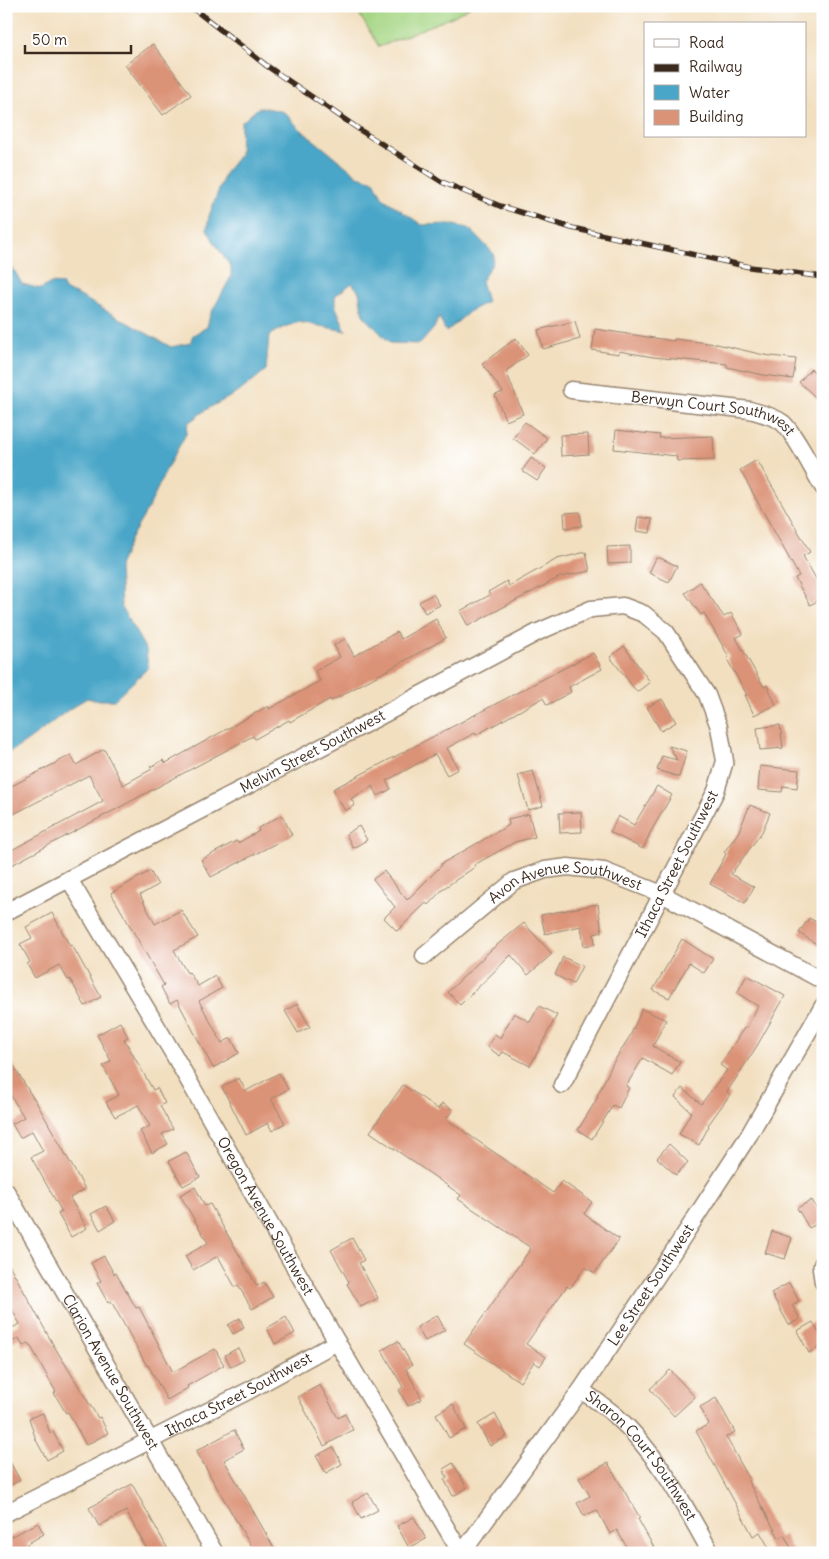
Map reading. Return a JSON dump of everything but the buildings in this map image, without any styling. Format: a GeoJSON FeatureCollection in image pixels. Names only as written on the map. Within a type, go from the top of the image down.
{"type":"FeatureCollection","features":[{"type":"Feature","properties":{"kind":"street","name":"Berwyn Court Southwest"},"geometry":{"type":"LineString","coordinates":[[571,390],[750,410],[770,416],[782,422],[823,487]]}},
{"type":"Feature","properties":{"kind":"street","name":"Melvin Street Southwest"},"geometry":{"type":"LineString","coordinates":[[6,912],[538,632],[591,609],[623,606]]}},
{"type":"Feature","properties":{"kind":"street","name":"Ithaca Street Southwest"},"geometry":{"type":"LineString","coordinates":[[562,1085],[716,791],[725,761],[719,727],[707,695],[688,665],[666,632],[644,614],[623,606]]}},
{"type":"Feature","properties":{"kind":"street","name":"Avon Avenue Southwest"},"geometry":{"type":"LineString","coordinates":[[424,956],[514,881],[545,870],[568,867],[604,871],[662,894],[823,981]]}},
{"type":"Feature","properties":{"kind":"street","name":"Oregon Avenue Southwest"},"geometry":{"type":"LineString","coordinates":[[69,879],[179,1064],[337,1342],[461,1553]]}},
{"type":"Feature","properties":{"kind":"street","name":"Lee Street Southwest"},"geometry":{"type":"LineString","coordinates":[[461,1553],[581,1390],[749,1135],[823,1006]]}},
{"type":"Feature","properties":{"kind":"street","name":"Clarion Avenue Southwest"},"geometry":{"type":"LineString","coordinates":[[6,1191],[215,1553]]}},
{"type":"Feature","properties":{"kind":"street"},"geometry":{"type":"LineString","coordinates":[[823,1262],[821,1269],[823,1282]]}},
{"type":"Feature","properties":{"kind":"street","name":"Ithaca Street Southwest"},"geometry":{"type":"LineString","coordinates":[[6,1513],[250,1390],[337,1342]]}},
{"type":"Feature","properties":{"kind":"street","name":"Sharon Court Southwest"},"geometry":{"type":"LineString","coordinates":[[581,1390],[615,1415],[652,1455],[679,1496],[711,1553]]}},
{"type":"Feature","properties":{"kind":"green space"},"geometry":{"type":"Polygon","coordinates":[[[350,6],[471,6],[454,16],[379,47],[355,7],[350,6]]]}},
{"type":"Feature","properties":{"kind":"water"},"geometry":{"type":"Polygon","coordinates":[[[258,108],[284,112],[299,128],[358,176],[374,181],[383,198],[422,225],[449,224],[469,228],[494,254],[492,264],[481,281],[487,302],[470,311],[446,332],[439,317],[434,328],[420,344],[390,343],[363,315],[359,292],[352,283],[335,296],[335,305],[346,331],[299,322],[284,327],[269,336],[266,370],[239,392],[207,409],[188,423],[186,434],[132,536],[119,566],[121,606],[146,650],[148,668],[114,700],[87,698],[6,754],[6,277],[13,268],[22,284],[41,289],[51,283],[62,284],[65,290],[78,295],[171,347],[190,343],[193,335],[207,327],[210,315],[231,277],[231,267],[207,229],[209,216],[225,173],[240,154],[241,123],[258,108]]]}},
{"type":"Feature","properties":{"kind":"railway"},"geometry":{"type":"LineString","coordinates":[[190,6],[267,66],[363,132],[442,182],[500,206],[572,228],[750,267],[823,277]]}}]}
